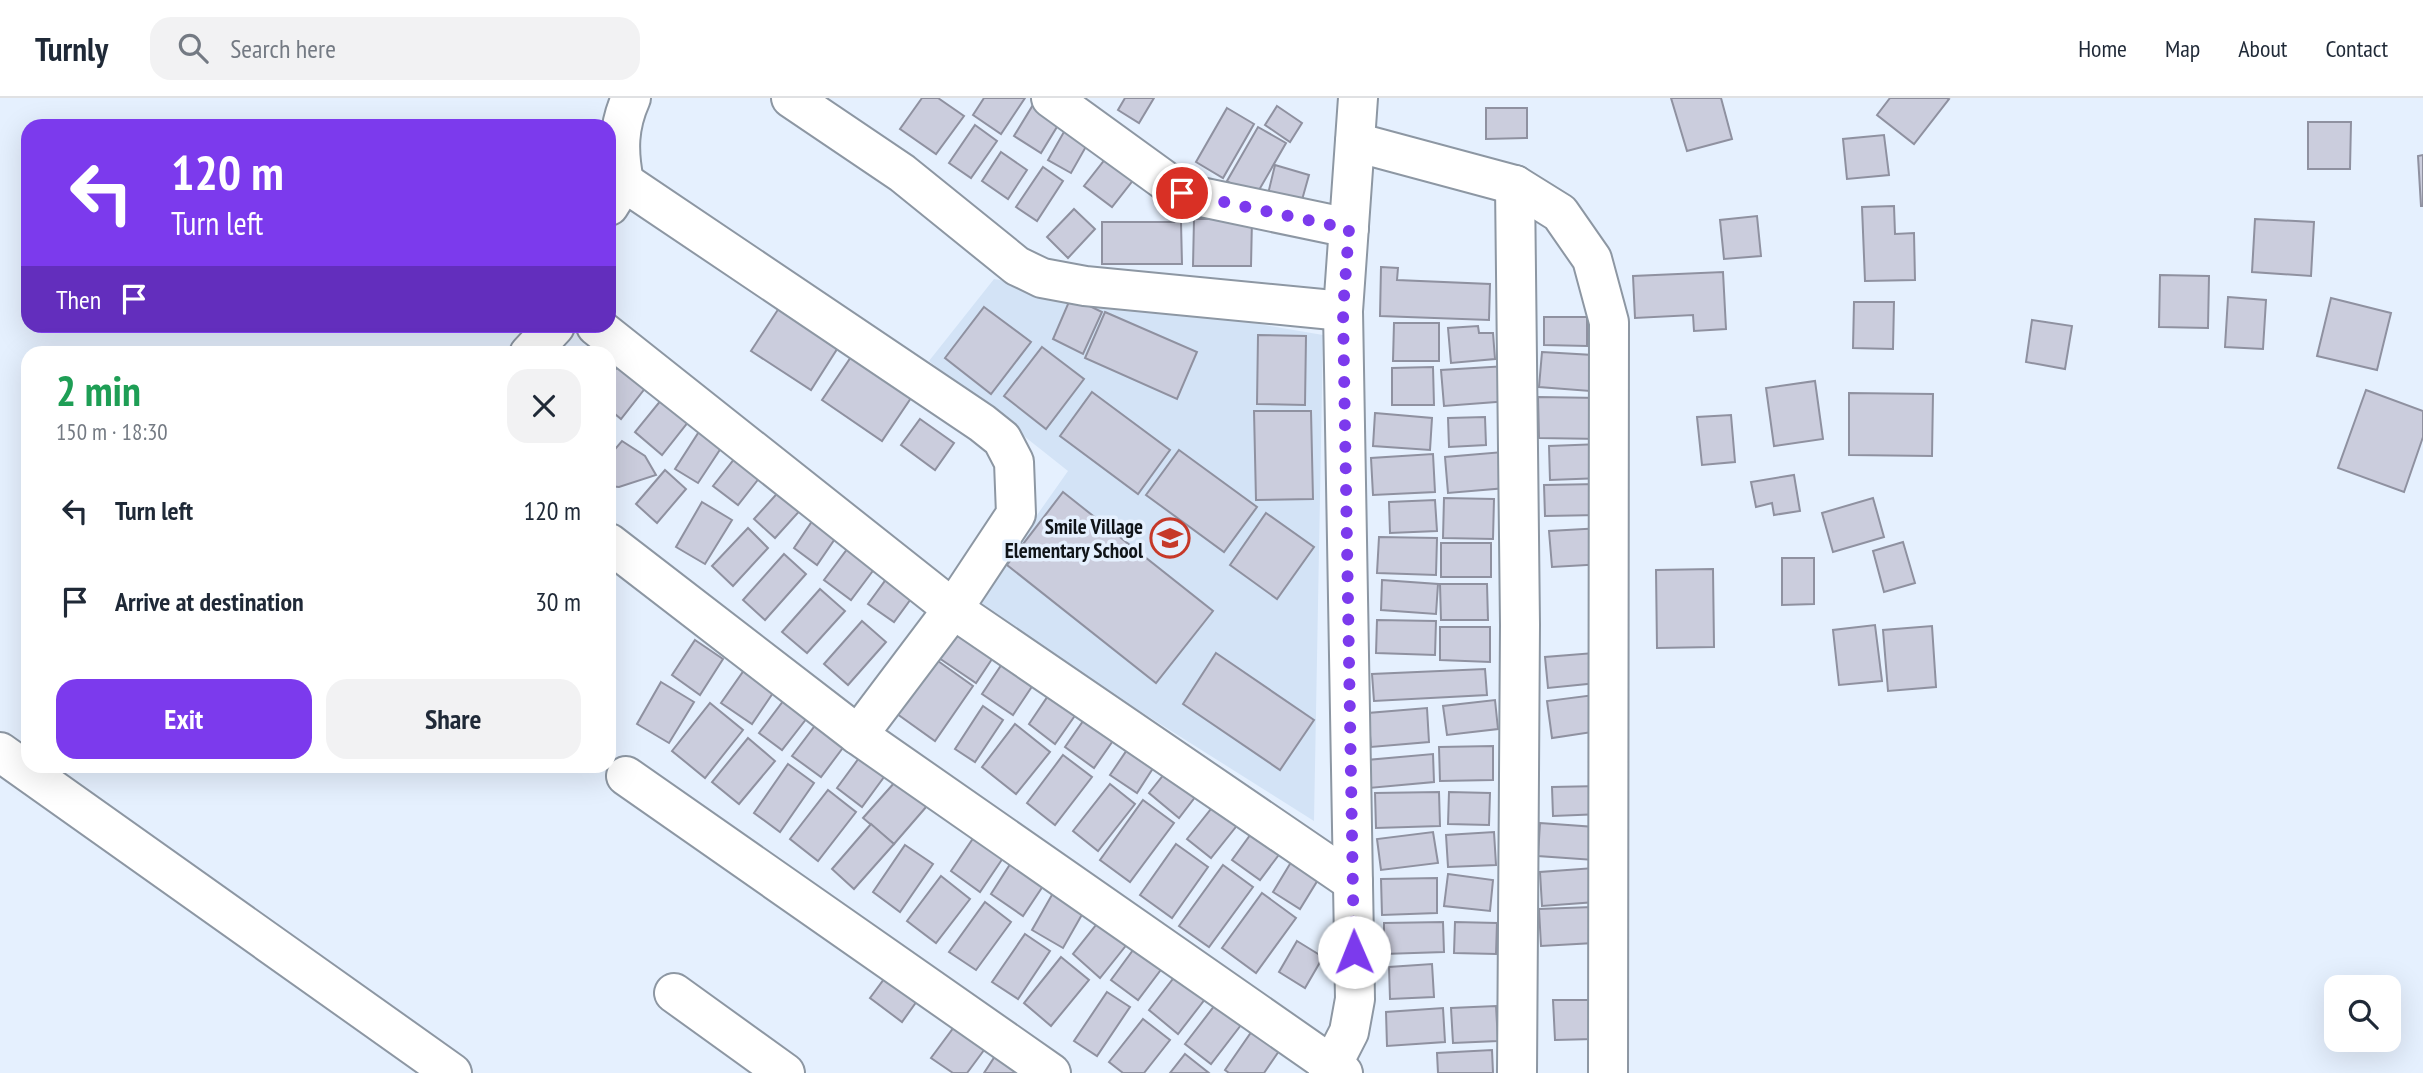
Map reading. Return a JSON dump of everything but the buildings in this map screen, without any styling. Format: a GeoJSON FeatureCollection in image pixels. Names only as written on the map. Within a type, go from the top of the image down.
{"type":"FeatureCollection","features":[{"type":"Feature","properties":{"kind":"street"},"geometry":{"type":"LineString","coordinates":[[631,98],[623,116],[618,152],[617,194],[1002,439],[1014,462],[1016,514],[953,609],[858,735]]}},
{"type":"Feature","properties":{"kind":"street"},"geometry":{"type":"LineString","coordinates":[[791,98],[902,173],[1017,266],[1042,278],[1085,286],[1343,311]]}},
{"type":"Feature","properties":{"kind":"street"},"geometry":{"type":"LineString","coordinates":[[1051,98],[1182,193],[1349,229]]}},
{"type":"Feature","properties":{"kind":"street"},"geometry":{"type":"LineString","coordinates":[[616,548],[858,735],[1335,1071],[1349,1032],[1355,999],[1343,311],[1358,98]]}},
{"type":"Feature","properties":{"kind":"street"},"geometry":{"type":"LineString","coordinates":[[1355,142],[1516,185],[1560,213],[1592,260],[1609,322],[1608,1073]]}},
{"type":"Feature","properties":{"kind":"street"},"geometry":{"type":"LineString","coordinates":[[1516,185],[1520,625],[1517,1073]]}},
{"type":"Feature","properties":{"kind":"street"},"geometry":{"type":"LineString","coordinates":[[536,346],[548,333]]}},
{"type":"Feature","properties":{"kind":"street"},"geometry":{"type":"LineString","coordinates":[[605,333],[953,609],[1353,883]]}},
{"type":"Feature","properties":{"kind":"street"},"geometry":{"type":"LineString","coordinates":[[0,752],[21,767]]}},
{"type":"Feature","properties":{"kind":"street"},"geometry":{"type":"LineString","coordinates":[[30,773],[452,1073]]}},
{"type":"Feature","properties":{"kind":"street"},"geometry":{"type":"LineString","coordinates":[[626,776],[1051,1073]]}},
{"type":"Feature","properties":{"kind":"street"},"geometry":{"type":"LineString","coordinates":[[674,993],[785,1073]]}},
{"type":"Feature","properties":{"kind":"shaded area","name":"Smile Village Elementary School"},"geometry":{"type":"Polygon","coordinates":[[[994,279],[1323,335],[1314,821],[973,606],[1068,471],[929,361],[994,279]]]}},
{"type":"Feature","properties":{"kind":"place","name":"Smile Village Elementary School"},"geometry":{"type":"Point","coordinates":[1170,538]}},
{"type":"Feature","properties":{"kind":"route"},"geometry":{"type":"LineString","coordinates":[[1182,193],[1349,229],[1343,311],[1354,952]]}}]}
